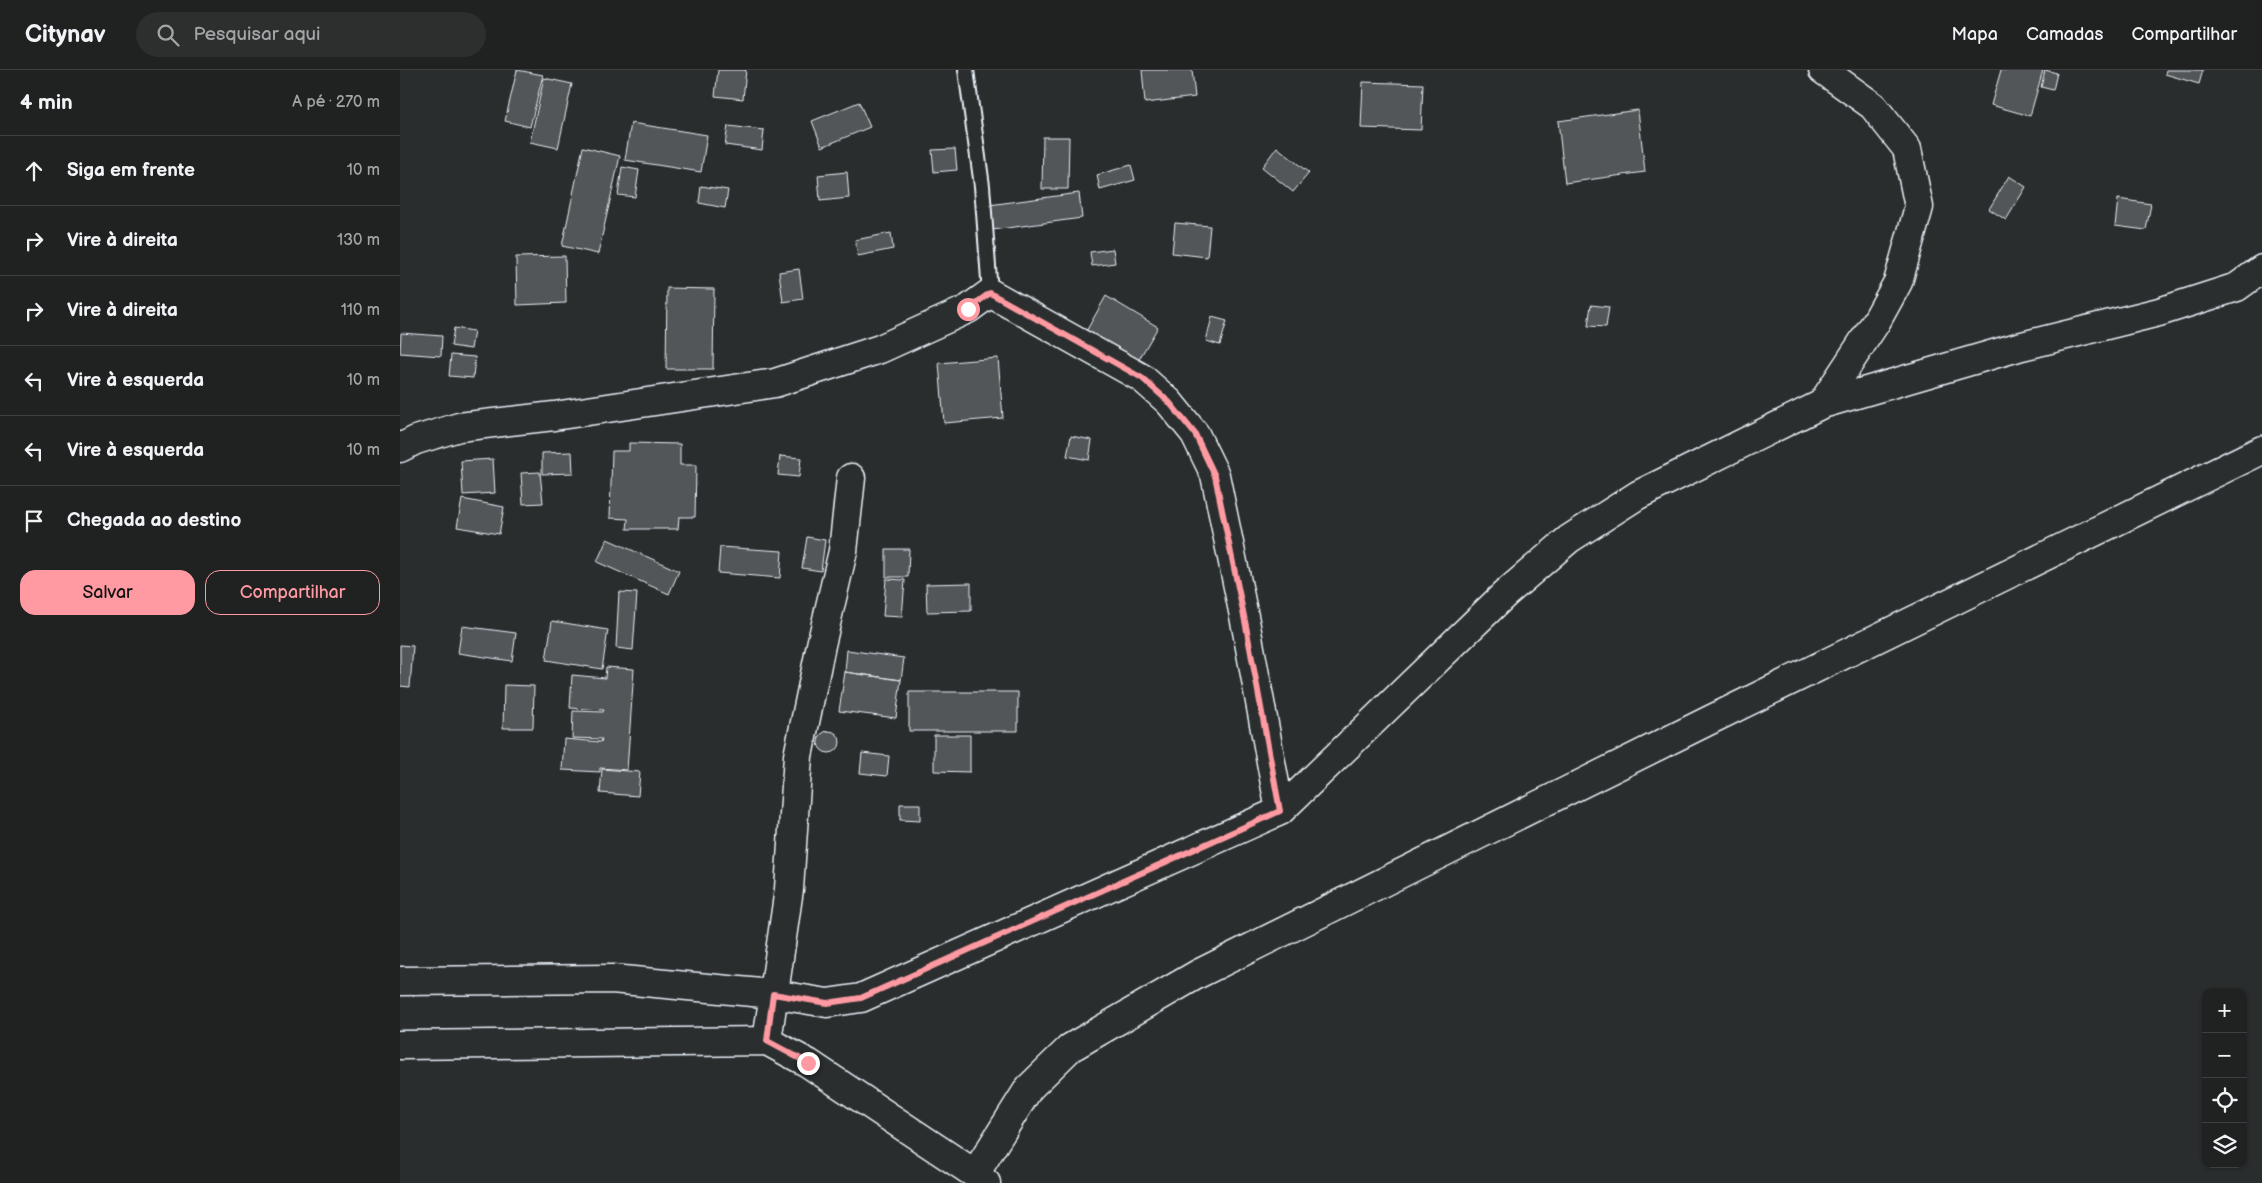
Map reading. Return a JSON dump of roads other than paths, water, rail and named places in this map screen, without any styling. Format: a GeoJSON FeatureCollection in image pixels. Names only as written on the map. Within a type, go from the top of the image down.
{"type":"FeatureCollection","features":[{"type":"Feature","properties":{"kind":"street"},"geometry":{"type":"LineString","coordinates":[[1822,404],[1876,322],[1898,282],[1918,207],[1907,149],[1873,106],[1826,71]]}},
{"type":"Feature","properties":{"kind":"street"},"geometry":{"type":"LineString","coordinates":[[400,981],[612,980],[773,994],[827,1003],[861,998],[1280,811],[1506,594],[1569,539],[1638,495],[1822,404],[2018,347],[2159,312],[2237,287],[2262,269]]}},
{"type":"Feature","properties":{"kind":"street"},"geometry":{"type":"LineString","coordinates":[[400,448],[416,440],[459,427],[554,416],[775,383],[880,349],[968,309],[990,293],[1142,378],[1169,402],[1195,434],[1215,476],[1246,626],[1280,811]]}},
{"type":"Feature","properties":{"kind":"street"},"geometry":{"type":"LineString","coordinates":[[400,1045],[767,1041],[808,1063],[980,1178],[1029,1088],[1070,1048],[1198,974],[1721,714],[2262,450]]}},
{"type":"Feature","properties":{"kind":"street"},"geometry":{"type":"LineString","coordinates":[[767,1041],[789,889],[798,756],[820,645],[843,551],[850,478]]}},
{"type":"Feature","properties":{"kind":"lane"},"geometry":{"type":"LineString","coordinates":[[966,70],[982,186],[990,293]]}}]}
